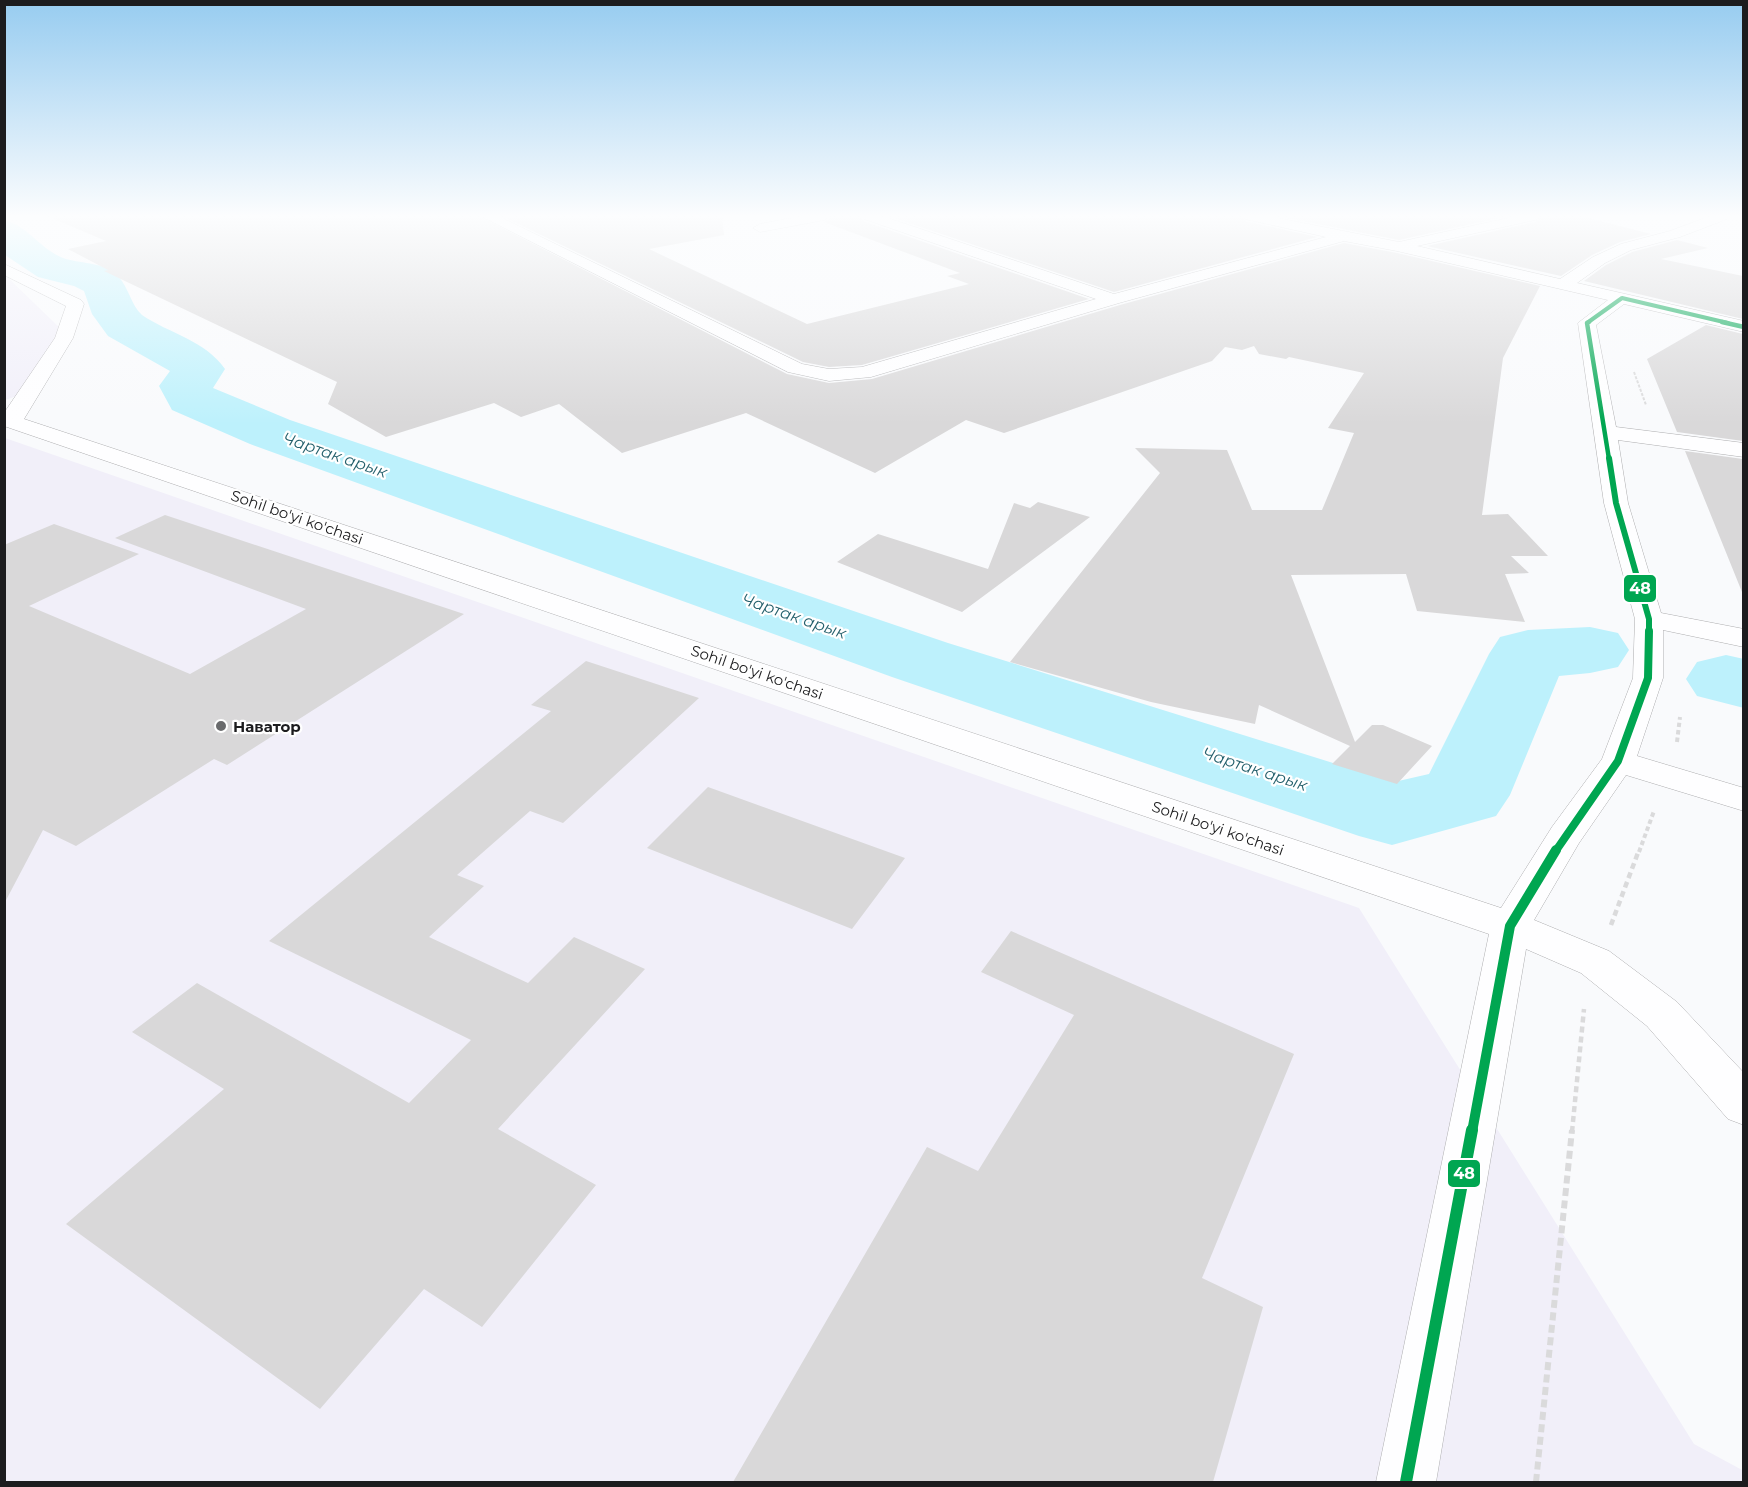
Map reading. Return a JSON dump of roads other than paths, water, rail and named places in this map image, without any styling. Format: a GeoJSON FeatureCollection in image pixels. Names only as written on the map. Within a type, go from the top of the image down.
{"type":"FeatureCollection","features":[{"type":"Feature","properties":{"kind":"street"},"geometry":{"type":"LineString","coordinates":[[8,420],[64,338],[75,304],[41,285]]}},
{"type":"Feature","properties":{"kind":"street"},"geometry":{"type":"LineString","coordinates":[[628,285],[795,368],[813,374],[838,377],[864,373],[1164,285]]}},
{"type":"Feature","properties":{"kind":"street"},"geometry":{"type":"LineString","coordinates":[[1073,285],[1113,299]]}},
{"type":"Feature","properties":{"kind":"street"},"geometry":{"type":"LineString","coordinates":[[1565,285],[1743,327]]}},
{"type":"Feature","properties":{"kind":"street"},"geometry":{"type":"LineString","coordinates":[[1406,1482],[1510,926],[1565,837],[1618,761],[1648,678],[1649,619],[1616,503],[1587,323],[1622,298]]}},
{"type":"Feature","properties":{"kind":"street","name":"Sohil bo'yi ko'chasi"},"geometry":{"type":"LineString","coordinates":[[8,420],[1510,926],[1595,963],[1662,1014],[1743,1105]]}},
{"type":"Feature","properties":{"kind":"street"},"geometry":{"type":"LineString","coordinates":[[1606,432],[1743,450]]}},
{"type":"Feature","properties":{"kind":"street"},"geometry":{"type":"LineString","coordinates":[[1649,619],[1743,638]]}},
{"type":"Feature","properties":{"kind":"street"},"geometry":{"type":"LineString","coordinates":[[1618,761],[1743,800]]}},
{"type":"Feature","properties":{"kind":"waterway","name":"Чартак арык"},"geometry":{"type":"LineString","coordinates":[[103,285],[115,314],[125,326],[179,354],[199,369],[186,386],[191,398],[270,432],[920,660],[1392,814],[1464,795],[1528,654],[1590,650]]}},
{"type":"Feature","properties":{"kind":"waterway","name":"Чартак арык"},"geometry":{"type":"LineString","coordinates":[[1726,679],[1744,684]]}},
{"type":"Feature","properties":{"kind":"place","name":"Наватор"},"geometry":{"type":"Point","coordinates":[221,726]}}]}
